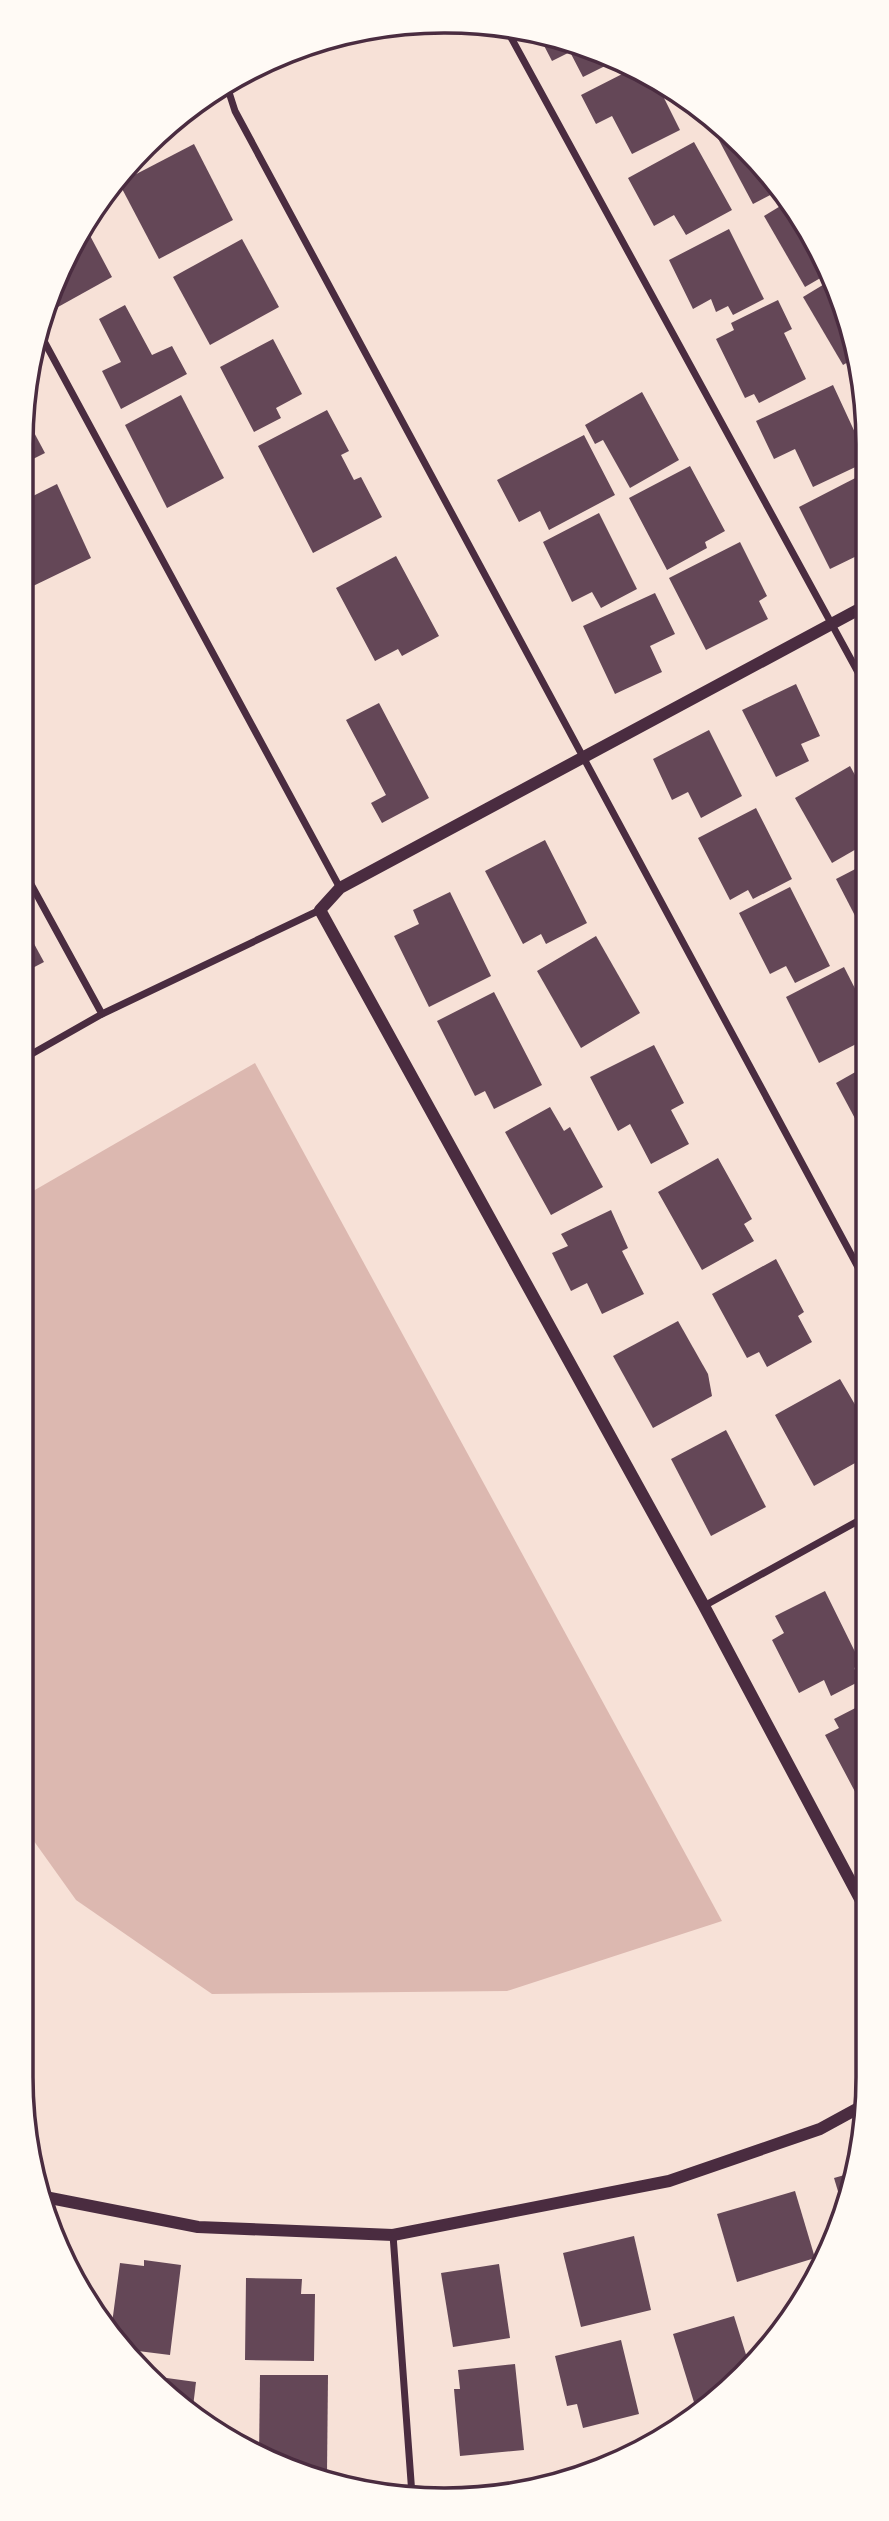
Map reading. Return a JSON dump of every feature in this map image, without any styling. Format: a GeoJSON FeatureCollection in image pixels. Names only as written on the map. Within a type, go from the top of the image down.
{"type":"FeatureCollection","features":[{"type":"Feature","properties":{"kind":"street"},"geometry":{"type":"LineString","coordinates":[[512,39],[856,668]]}},
{"type":"Feature","properties":{"kind":"street"},"geometry":{"type":"LineString","coordinates":[[230,94],[241,123],[856,1263]]}},
{"type":"Feature","properties":{"kind":"street"},"geometry":{"type":"LineString","coordinates":[[46,344],[340,888]]}},
{"type":"Feature","properties":{"kind":"street"},"geometry":{"type":"LineString","coordinates":[[33,1053],[102,1014],[320,910],[340,888],[856,611]]}},
{"type":"Feature","properties":{"kind":"street"},"geometry":{"type":"LineString","coordinates":[[33,888],[102,1014]]}},
{"type":"Feature","properties":{"kind":"street"},"geometry":{"type":"LineString","coordinates":[[320,910],[704,1606],[856,1891]]}},
{"type":"Feature","properties":{"kind":"street"},"geometry":{"type":"LineString","coordinates":[[704,1606],[856,1522]]}},
{"type":"Feature","properties":{"kind":"street"},"geometry":{"type":"LineString","coordinates":[[52,2198],[198,2227],[393,2235],[669,2181],[820,2129],[854,2110]]}},
{"type":"Feature","properties":{"kind":"street"},"geometry":{"type":"LineString","coordinates":[[393,2235],[411,2486]]}},
{"type":"Feature","properties":{"kind":"shaded area"},"geometry":{"type":"Polygon","coordinates":[[[255,1063],[722,1921],[507,1991],[212,1994],[76,1900],[33,1840],[33,1191],[255,1063]]]}},
{"type":"Feature","properties":{"kind":"building"},"geometry":{"type":"Polygon","coordinates":[[[544,45],[569,53],[552,61],[544,45]]]}},
{"type":"Feature","properties":{"kind":"building"},"geometry":{"type":"Polygon","coordinates":[[[571,53],[605,66],[583,77],[571,53]]]}},
{"type":"Feature","properties":{"kind":"building"},"geometry":{"type":"Polygon","coordinates":[[[622,74],[663,97],[680,130],[632,154],[612,116],[596,124],[581,95],[622,74]]]}},
{"type":"Feature","properties":{"kind":"building"},"geometry":{"type":"Polygon","coordinates":[[[716,135],[771,194],[753,204],[716,135]]]}},
{"type":"Feature","properties":{"kind":"building"},"geometry":{"type":"Polygon","coordinates":[[[694,142],[732,210],[686,235],[674,215],[654,226],[628,178],[694,142]]]}},
{"type":"Feature","properties":{"kind":"building"},"geometry":{"type":"Polygon","coordinates":[[[194,144],[233,220],[159,259],[122,189],[133,176],[194,144]]]}},
{"type":"Feature","properties":{"kind":"building"},"geometry":{"type":"Polygon","coordinates":[[[780,207],[801,239],[820,278],[805,287],[764,216],[780,207]]]}},
{"type":"Feature","properties":{"kind":"building"},"geometry":{"type":"Polygon","coordinates":[[[729,229],[764,299],[733,315],[728,306],[716,312],[711,299],[693,309],[669,260],[729,229]]]}},
{"type":"Feature","properties":{"kind":"building"},"geometry":{"type":"Polygon","coordinates":[[[90,236],[112,277],[58,307],[65,287],[90,236]]]}},
{"type":"Feature","properties":{"kind":"building"},"geometry":{"type":"Polygon","coordinates":[[[242,239],[279,307],[210,345],[173,277],[242,239]]]}},
{"type":"Feature","properties":{"kind":"building"},"geometry":{"type":"Polygon","coordinates":[[[823,285],[834,312],[848,362],[843,365],[803,297],[823,285]]]}},
{"type":"Feature","properties":{"kind":"building"},"geometry":{"type":"Polygon","coordinates":[[[778,300],[792,329],[784,333],[806,379],[759,403],[754,394],[745,398],[716,339],[734,330],[731,323],[778,300]]]}},
{"type":"Feature","properties":{"kind":"building"},"geometry":{"type":"Polygon","coordinates":[[[125,305],[152,355],[172,346],[187,374],[121,409],[102,371],[121,362],[99,319],[125,305]]]}},
{"type":"Feature","properties":{"kind":"building"},"geometry":{"type":"Polygon","coordinates":[[[273,339],[302,394],[276,408],[281,418],[254,432],[220,367],[273,339]]]}},
{"type":"Feature","properties":{"kind":"building"},"geometry":{"type":"Polygon","coordinates":[[[833,385],[856,434],[856,467],[813,487],[795,449],[774,459],[756,421],[833,385]]]}},
{"type":"Feature","properties":{"kind":"building"},"geometry":{"type":"Polygon","coordinates":[[[642,392],[679,460],[630,488],[603,440],[595,444],[585,425],[642,392]]]}},
{"type":"Feature","properties":{"kind":"building"},"geometry":{"type":"Polygon","coordinates":[[[181,395],[224,478],[167,508],[125,425],[181,395]]]}},
{"type":"Feature","properties":{"kind":"building"},"geometry":{"type":"Polygon","coordinates":[[[327,410],[349,451],[341,455],[354,480],[361,477],[382,517],[313,553],[258,446],[327,410]]]}},
{"type":"Feature","properties":{"kind":"building"},"geometry":{"type":"Polygon","coordinates":[[[33,431],[45,453],[33,459],[33,431]]]}},
{"type":"Feature","properties":{"kind":"building"},"geometry":{"type":"Polygon","coordinates":[[[584,435],[615,495],[549,530],[540,511],[519,522],[497,480],[584,435]]]}},
{"type":"Feature","properties":{"kind":"building"},"geometry":{"type":"Polygon","coordinates":[[[690,466],[725,531],[705,542],[707,548],[667,570],[629,498],[690,466]]]}},
{"type":"Feature","properties":{"kind":"building"},"geometry":{"type":"Polygon","coordinates":[[[856,478],[856,556],[830,569],[799,507],[856,478]]]}},
{"type":"Feature","properties":{"kind":"building"},"geometry":{"type":"Polygon","coordinates":[[[57,484],[91,558],[33,586],[33,496],[57,484]]]}},
{"type":"Feature","properties":{"kind":"building"},"geometry":{"type":"Polygon","coordinates":[[[599,513],[637,589],[601,608],[592,592],[572,602],[543,542],[599,513]]]}},
{"type":"Feature","properties":{"kind":"building"},"geometry":{"type":"Polygon","coordinates":[[[740,542],[767,596],[759,601],[768,619],[706,650],[669,578],[740,542]]]}},
{"type":"Feature","properties":{"kind":"building"},"geometry":{"type":"Polygon","coordinates":[[[396,556],[439,636],[402,656],[398,649],[375,661],[336,588],[396,556]]]}},
{"type":"Feature","properties":{"kind":"building"},"geometry":{"type":"Polygon","coordinates":[[[655,593],[675,634],[650,646],[662,672],[615,694],[583,626],[655,593]]]}},
{"type":"Feature","properties":{"kind":"building"},"geometry":{"type":"Polygon","coordinates":[[[796,684],[820,736],[801,744],[809,761],[776,777],[742,710],[796,684]]]}},
{"type":"Feature","properties":{"kind":"building"},"geometry":{"type":"Polygon","coordinates":[[[379,703],[429,798],[382,823],[371,803],[386,795],[346,720],[379,703]]]}},
{"type":"Feature","properties":{"kind":"building"},"geometry":{"type":"Polygon","coordinates":[[[709,730],[742,796],[701,818],[688,792],[672,800],[653,759],[709,730]]]}},
{"type":"Feature","properties":{"kind":"building"},"geometry":{"type":"Polygon","coordinates":[[[850,766],[856,777],[856,849],[832,863],[795,798],[850,766]]]}},
{"type":"Feature","properties":{"kind":"building"},"geometry":{"type":"Polygon","coordinates":[[[756,808],[792,879],[753,899],[748,890],[730,900],[698,838],[756,808]]]}},
{"type":"Feature","properties":{"kind":"building"},"geometry":{"type":"Polygon","coordinates":[[[545,840],[587,923],[546,944],[541,934],[523,944],[485,871],[545,840]]]}},
{"type":"Feature","properties":{"kind":"building"},"geometry":{"type":"Polygon","coordinates":[[[856,869],[856,918],[836,879],[856,869]]]}},
{"type":"Feature","properties":{"kind":"building"},"geometry":{"type":"Polygon","coordinates":[[[790,887],[830,966],[795,983],[786,966],[770,974],[739,913],[790,887]]]}},
{"type":"Feature","properties":{"kind":"building"},"geometry":{"type":"Polygon","coordinates":[[[450,892],[491,976],[429,1007],[394,936],[419,924],[413,910],[450,892]]]}},
{"type":"Feature","properties":{"kind":"building"},"geometry":{"type":"Polygon","coordinates":[[[596,936],[640,1013],[581,1048],[537,971],[596,936]]]}},
{"type":"Feature","properties":{"kind":"building"},"geometry":{"type":"Polygon","coordinates":[[[33,942],[44,962],[33,968],[33,942]]]}},
{"type":"Feature","properties":{"kind":"building"},"geometry":{"type":"Polygon","coordinates":[[[844,967],[856,990],[856,1044],[819,1063],[786,997],[844,967]]]}},
{"type":"Feature","properties":{"kind":"building"},"geometry":{"type":"Polygon","coordinates":[[[494,992],[542,1085],[494,1109],[485,1091],[475,1096],[437,1021],[494,992]]]}},
{"type":"Feature","properties":{"kind":"building"},"geometry":{"type":"Polygon","coordinates":[[[654,1045],[684,1103],[671,1110],[689,1144],[651,1164],[630,1124],[618,1131],[590,1077],[654,1045]]]}},
{"type":"Feature","properties":{"kind":"building"},"geometry":{"type":"Polygon","coordinates":[[[856,1072],[856,1120],[836,1083],[856,1072]]]}},
{"type":"Feature","properties":{"kind":"building"},"geometry":{"type":"Polygon","coordinates":[[[550,1107],[564,1131],[570,1127],[603,1187],[551,1215],[505,1132],[550,1107]]]}},
{"type":"Feature","properties":{"kind":"building"},"geometry":{"type":"Polygon","coordinates":[[[718,1158],[752,1219],[744,1224],[754,1241],[702,1270],[658,1192],[718,1158]]]}},
{"type":"Feature","properties":{"kind":"building"},"geometry":{"type":"Polygon","coordinates":[[[611,1210],[628,1248],[622,1251],[644,1294],[602,1314],[587,1283],[571,1291],[552,1253],[568,1246],[561,1234],[611,1210]]]}},
{"type":"Feature","properties":{"kind":"building"},"geometry":{"type":"Polygon","coordinates":[[[776,1259],[804,1312],[798,1316],[812,1342],[767,1367],[759,1352],[747,1358],[712,1294],[776,1259]]]}},
{"type":"Feature","properties":{"kind":"building"},"geometry":{"type":"Polygon","coordinates":[[[678,1321],[708,1374],[712,1396],[653,1428],[613,1356],[678,1321]]]}},
{"type":"Feature","properties":{"kind":"building"},"geometry":{"type":"Polygon","coordinates":[[[840,1379],[856,1406],[856,1462],[814,1486],[775,1415],[840,1379]]]}},
{"type":"Feature","properties":{"kind":"building"},"geometry":{"type":"Polygon","coordinates":[[[726,1430],[766,1507],[711,1536],[671,1459],[726,1430]]]}},
{"type":"Feature","properties":{"kind":"building"},"geometry":{"type":"Polygon","coordinates":[[[825,1591],[856,1654],[856,1683],[831,1696],[824,1680],[799,1693],[772,1640],[784,1633],[775,1616],[825,1591]]]}},
{"type":"Feature","properties":{"kind":"building"},"geometry":{"type":"Polygon","coordinates":[[[856,1708],[856,1794],[825,1735],[839,1728],[834,1719],[856,1708]]]}},
{"type":"Feature","properties":{"kind":"building"},"geometry":{"type":"Polygon","coordinates":[[[844,2175],[839,2194],[834,2178],[844,2175]]]}},
{"type":"Feature","properties":{"kind":"building"},"geometry":{"type":"Polygon","coordinates":[[[795,2191],[814,2255],[813,2259],[737,2282],[717,2214],[795,2191]]]}},
{"type":"Feature","properties":{"kind":"building"},"geometry":{"type":"Polygon","coordinates":[[[634,2236],[651,2310],[581,2327],[563,2253],[634,2236]]]}},
{"type":"Feature","properties":{"kind":"building"},"geometry":{"type":"Polygon","coordinates":[[[144,2260],[181,2265],[170,2355],[138,2351],[113,2319],[120,2263],[144,2266],[144,2260]]]}},
{"type":"Feature","properties":{"kind":"building"},"geometry":{"type":"Polygon","coordinates":[[[499,2264],[510,2338],[453,2347],[441,2273],[499,2264]]]}},
{"type":"Feature","properties":{"kind":"building"},"geometry":{"type":"Polygon","coordinates":[[[246,2278],[302,2279],[301,2294],[315,2294],[314,2361],[245,2360],[246,2278]]]}},
{"type":"Feature","properties":{"kind":"building"},"geometry":{"type":"Polygon","coordinates":[[[734,2316],[746,2356],[694,2403],[673,2334],[734,2316]]]}},
{"type":"Feature","properties":{"kind":"building"},"geometry":{"type":"Polygon","coordinates":[[[621,2340],[639,2414],[583,2428],[577,2404],[567,2406],[555,2356],[621,2340]]]}},
{"type":"Feature","properties":{"kind":"building"},"geometry":{"type":"Polygon","coordinates":[[[515,2364],[524,2450],[460,2456],[454,2389],[460,2389],[458,2370],[515,2364]]]}},
{"type":"Feature","properties":{"kind":"building"},"geometry":{"type":"Polygon","coordinates":[[[260,2375],[328,2375],[327,2471],[259,2443],[260,2375]]]}},
{"type":"Feature","properties":{"kind":"building"},"geometry":{"type":"Polygon","coordinates":[[[165,2378],[196,2382],[194,2403],[165,2378]]]}}]}
